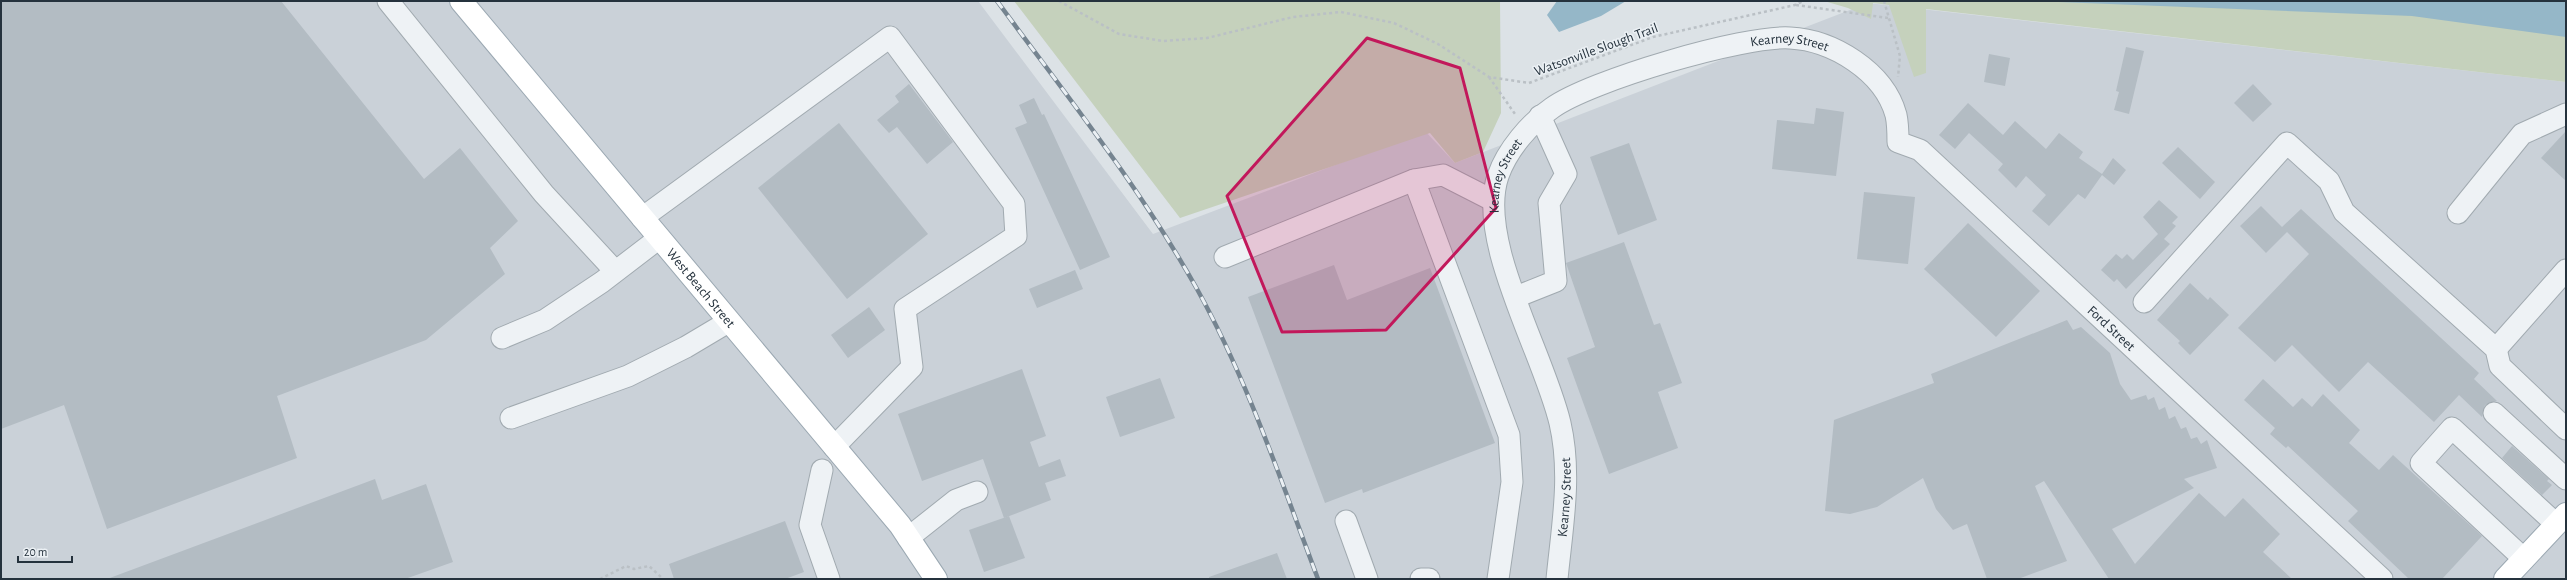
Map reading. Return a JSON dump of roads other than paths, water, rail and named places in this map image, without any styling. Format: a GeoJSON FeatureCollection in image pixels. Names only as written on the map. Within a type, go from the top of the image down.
{"type":"FeatureCollection","features":[{"type":"Feature","properties":{"kind":"main road","name":"West Beach Street"},"geometry":{"type":"LineString","coordinates":[[461,1],[834,447],[908,538],[936,579]]}},
{"type":"Feature","properties":{"kind":"main road"},"geometry":{"type":"LineString","coordinates":[[2505,579],[2561,519]]}},
{"type":"Feature","properties":{"kind":"street"},"geometry":{"type":"LineString","coordinates":[[388,1],[544,194],[615,272]]}},
{"type":"Feature","properties":{"kind":"street"},"geometry":{"type":"LineString","coordinates":[[642,218],[890,37],[1014,204],[1016,236],[905,309],[912,367],[834,447]]}},
{"type":"Feature","properties":{"kind":"street","name":"Kearney Street"},"geometry":{"type":"LineString","coordinates":[[1557,579],[1566,499],[1564,448],[1552,396],[1495,234],[1492,200],[1499,174],[1506,159],[1534,124],[1564,101],[1592,88],[1667,63],[1766,39],[1787,38],[1818,43],[1850,59],[1865,70]]}},
{"type":"Feature","properties":{"kind":"street","name":"Ford Street"},"geometry":{"type":"LineString","coordinates":[[1865,70],[1887,95],[1896,113],[1898,142],[1920,150],[2382,579]]}},
{"type":"Feature","properties":{"kind":"street"},"geometry":{"type":"LineString","coordinates":[[2458,213],[2522,134],[2566,114]]}},
{"type":"Feature","properties":{"kind":"street"},"geometry":{"type":"LineString","coordinates":[[1516,297],[1556,281],[1549,203],[1566,174],[1534,124]]}},
{"type":"Feature","properties":{"kind":"street"},"geometry":{"type":"LineString","coordinates":[[2144,302],[2287,143],[2329,181],[2344,212],[2496,349],[2500,366],[2566,429]]}},
{"type":"Feature","properties":{"kind":"street"},"geometry":{"type":"LineString","coordinates":[[1225,257],[1414,180],[1443,175],[1492,200]]}},
{"type":"Feature","properties":{"kind":"street"},"geometry":{"type":"LineString","coordinates":[[1414,180],[1509,435],[1512,482],[1498,579]]}},
{"type":"Feature","properties":{"kind":"street"},"geometry":{"type":"LineString","coordinates":[[502,338],[545,320],[615,272],[658,238]]}},
{"type":"Feature","properties":{"kind":"street"},"geometry":{"type":"LineString","coordinates":[[2496,349],[2566,270]]}},
{"type":"Feature","properties":{"kind":"street"},"geometry":{"type":"LineString","coordinates":[[511,418],[628,376],[686,347],[728,322]]}},
{"type":"Feature","properties":{"kind":"street"},"geometry":{"type":"LineString","coordinates":[[2494,413],[2566,479]]}},
{"type":"Feature","properties":{"kind":"street"},"geometry":{"type":"LineString","coordinates":[[2524,559],[2420,463],[2452,428],[2561,519]]}},
{"type":"Feature","properties":{"kind":"street"},"geometry":{"type":"LineString","coordinates":[[822,470],[810,525],[829,579]]}},
{"type":"Feature","properties":{"kind":"street"},"geometry":{"type":"LineString","coordinates":[[908,538],[956,500],[977,492]]}},
{"type":"Feature","properties":{"kind":"street"},"geometry":{"type":"LineString","coordinates":[[1346,521],[1366,579]]}},
{"type":"Feature","properties":{"kind":"street"},"geometry":{"type":"LineString","coordinates":[[1421,579],[1429,579]]}},
{"type":"Feature","properties":{"kind":"water"},"geometry":{"type":"Polygon","coordinates":[[[1557,1],[1626,1],[1601,16],[1559,32],[1547,15],[1557,1]]]}},
{"type":"Feature","properties":{"kind":"water"},"geometry":{"type":"Polygon","coordinates":[[[2033,1],[2566,1],[2566,37],[2412,16],[2033,1]]]}},
{"type":"Feature","properties":{"kind":"railway"},"geometry":{"type":"LineString","coordinates":[[997,1],[1102,142],[1175,251],[1197,289],[1248,395],[1318,579]]}}]}
